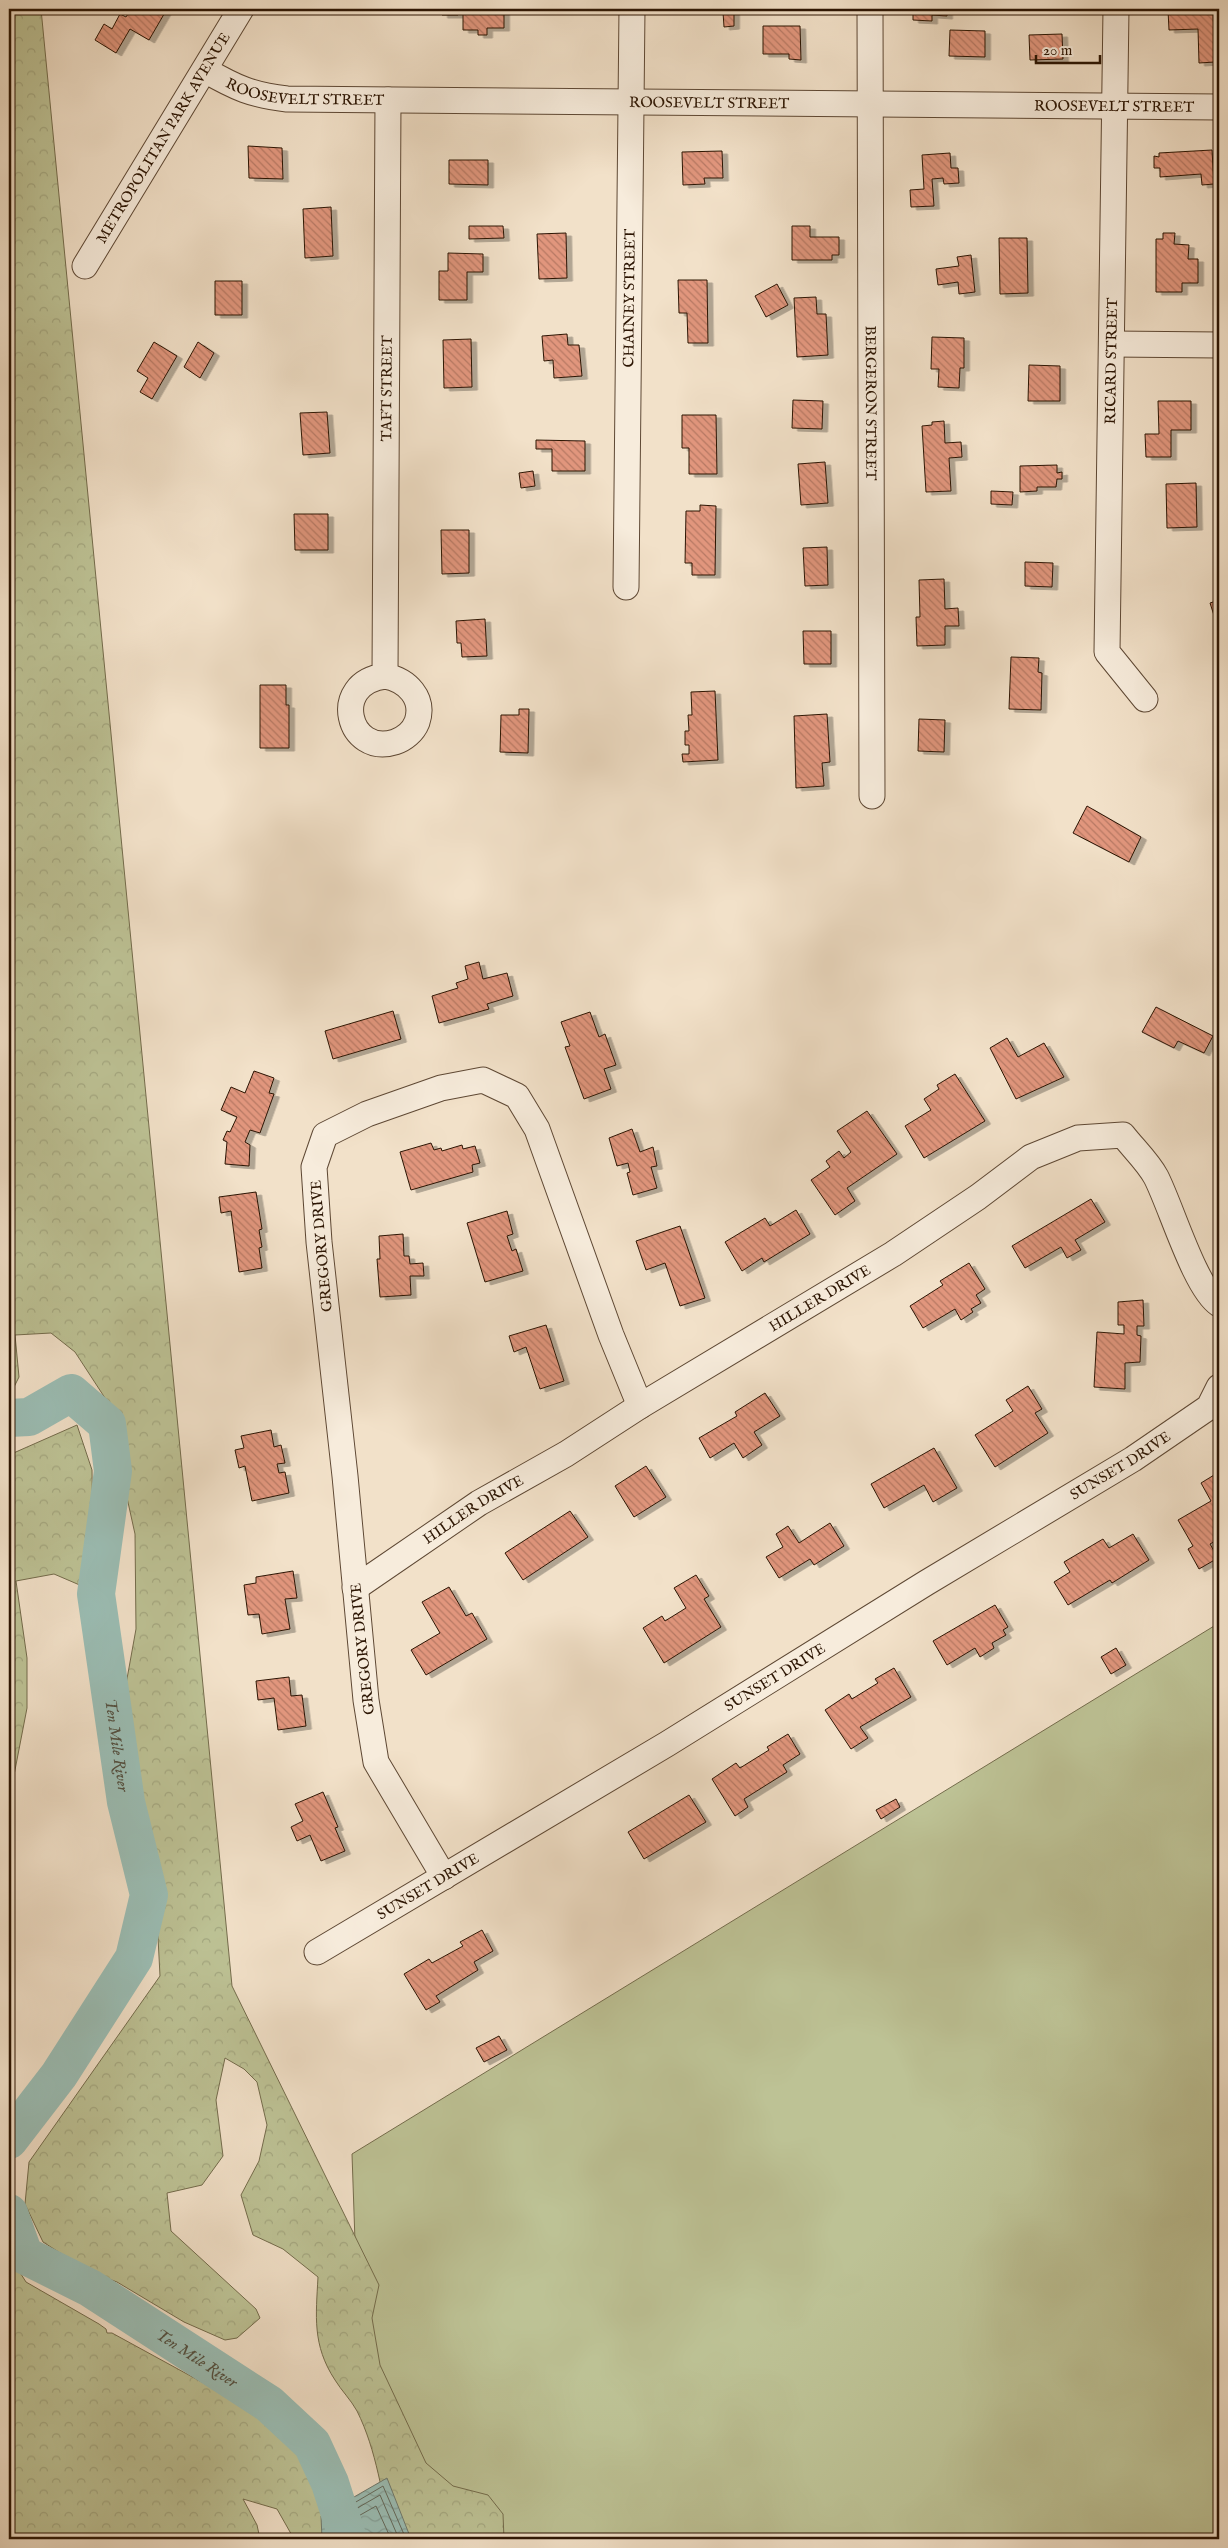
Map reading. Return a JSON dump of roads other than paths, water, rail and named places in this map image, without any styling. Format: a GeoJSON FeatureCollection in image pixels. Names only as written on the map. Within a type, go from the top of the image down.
{"type":"FeatureCollection","features":[{"type":"Feature","properties":{"kind":"street","name":"METROPOLITAN PARK AVENUE"},"geometry":{"type":"LineString","coordinates":[[85,266],[205,70],[240,9]]}},
{"type":"Feature","properties":{"kind":"street","name":"CHAINEY STREET"},"geometry":{"type":"LineString","coordinates":[[626,587],[632,9]]}},
{"type":"Feature","properties":{"kind":"street","name":"BERGERON STREET"},"geometry":{"type":"LineString","coordinates":[[870,9],[872,796]]}},
{"type":"Feature","properties":{"kind":"street","name":"RICARD STREET"},"geometry":{"type":"LineString","coordinates":[[1116,9],[1107,652],[1145,699]]}},
{"type":"Feature","properties":{"kind":"street","name":"ROOSEVELT STREET"},"geometry":{"type":"LineString","coordinates":[[205,70],[238,89],[258,96],[287,99],[1219,107]]}},
{"type":"Feature","properties":{"kind":"street","name":"TAFT STREET"},"geometry":{"type":"LineString","coordinates":[[385,676],[388,100]]}},
{"type":"Feature","properties":{"kind":"street"},"geometry":{"type":"LineString","coordinates":[[1112,344],[1219,345]]}},
{"type":"Feature","properties":{"kind":"street","name":"GREGORY DRIVE"},"geometry":{"type":"LineString","coordinates":[[444,1877],[376,1762],[366,1700],[316,1195],[314,1167],[325,1135],[367,1114],[441,1088],[483,1080],[517,1096],[537,1129],[611,1335],[640,1406]]}},
{"type":"Feature","properties":{"kind":"street","name":"HILLER DRIVE"},"geometry":{"type":"LineString","coordinates":[[355,1588],[479,1503],[566,1454],[640,1406],[893,1254],[978,1197],[1031,1157],[1078,1138],[1123,1135],[1156,1176],[1184,1244],[1211,1298],[1219,1304]]}},
{"type":"Feature","properties":{"kind":"street","name":"SUNSET DRIVE"},"geometry":{"type":"LineString","coordinates":[[317,1952],[1133,1459],[1209,1407],[1219,1387]]}},
{"type":"Feature","properties":{"kind":"water"},"geometry":{"type":"Polygon","coordinates":[[[387,2478],[411,2539],[322,2539],[321,2516],[387,2478]]]}},
{"type":"Feature","properties":{"kind":"waterway","name":"Ten Mile River"},"geometry":{"type":"LineString","coordinates":[[9,1418],[29,1417],[71,1393],[107,1424],[113,1471],[96,1594],[126,1802],[149,1895],[134,1958],[59,2075],[9,2140]]}},
{"type":"Feature","properties":{"kind":"waterway","name":"Ten Mile River"},"geometry":{"type":"LineString","coordinates":[[9,2213],[24,2255],[90,2288],[269,2404],[312,2444],[330,2483],[348,2539]]}}]}
